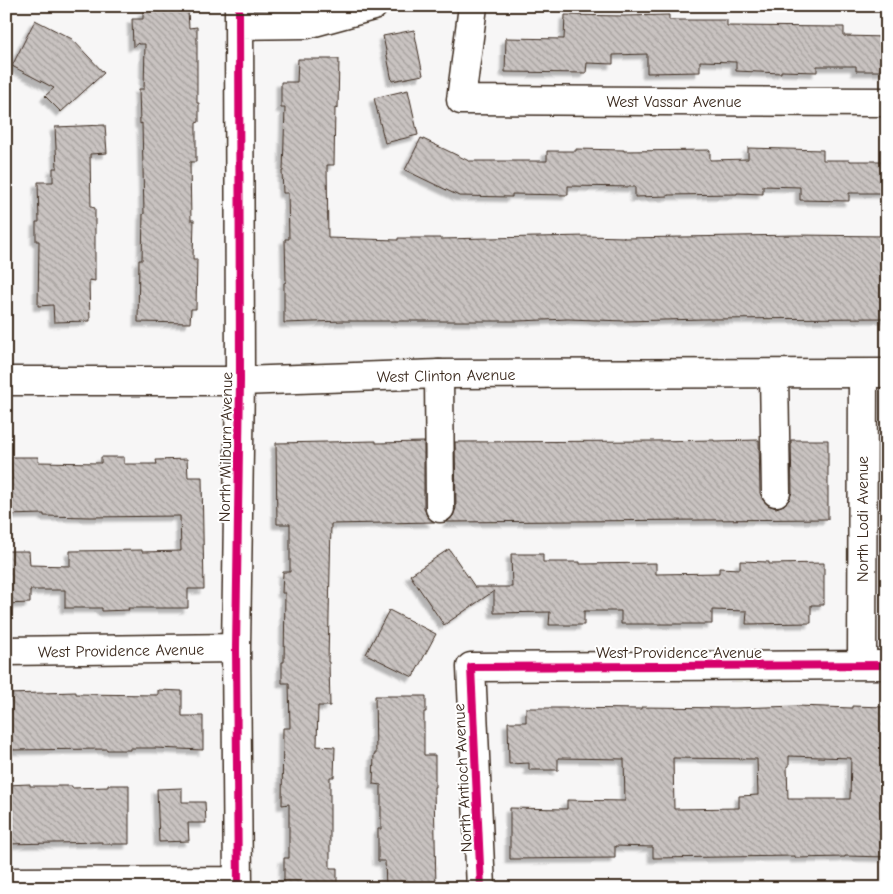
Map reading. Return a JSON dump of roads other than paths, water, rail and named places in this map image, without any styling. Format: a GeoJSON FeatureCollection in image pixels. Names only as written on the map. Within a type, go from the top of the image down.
{"type":"FeatureCollection","features":[{"type":"Feature","properties":{"kind":"street"},"geometry":{"type":"LineString","coordinates":[[239,16],[307,24],[373,6]]}},
{"type":"Feature","properties":{"kind":"street","name":"West Vassar Avenue"},"geometry":{"type":"LineString","coordinates":[[473,6],[462,100],[887,102]]}},
{"type":"Feature","properties":{"kind":"street","name":"North Milburn Avenue"},"geometry":{"type":"LineString","coordinates":[[238,884],[236,648],[240,381],[239,16]]}},
{"type":"Feature","properties":{"kind":"street"},"geometry":{"type":"LineString","coordinates":[[439,374],[440,508]]}},
{"type":"Feature","properties":{"kind":"street","name":"West Clinton Avenue"},"geometry":{"type":"LineString","coordinates":[[6,381],[240,381],[439,374],[875,374]]}},
{"type":"Feature","properties":{"kind":"street"},"geometry":{"type":"LineString","coordinates":[[774,374],[776,492]]}},
{"type":"Feature","properties":{"kind":"street","name":"North Lodi Avenue"},"geometry":{"type":"LineString","coordinates":[[874,665],[875,374]]}},
{"type":"Feature","properties":{"kind":"street","name":"West Providence Avenue"},"geometry":{"type":"LineString","coordinates":[[6,651],[236,648]]}},
{"type":"Feature","properties":{"kind":"street","name":"West Providence Avenue"},"geometry":{"type":"LineString","coordinates":[[471,666],[874,665]]}},
{"type":"Feature","properties":{"kind":"street","name":"North Antioch Avenue"},"geometry":{"type":"LineString","coordinates":[[471,666],[481,888]]}},
{"type":"Feature","properties":{"kind":"street"},"geometry":{"type":"LineString","coordinates":[[6,882],[238,884]]}}]}
